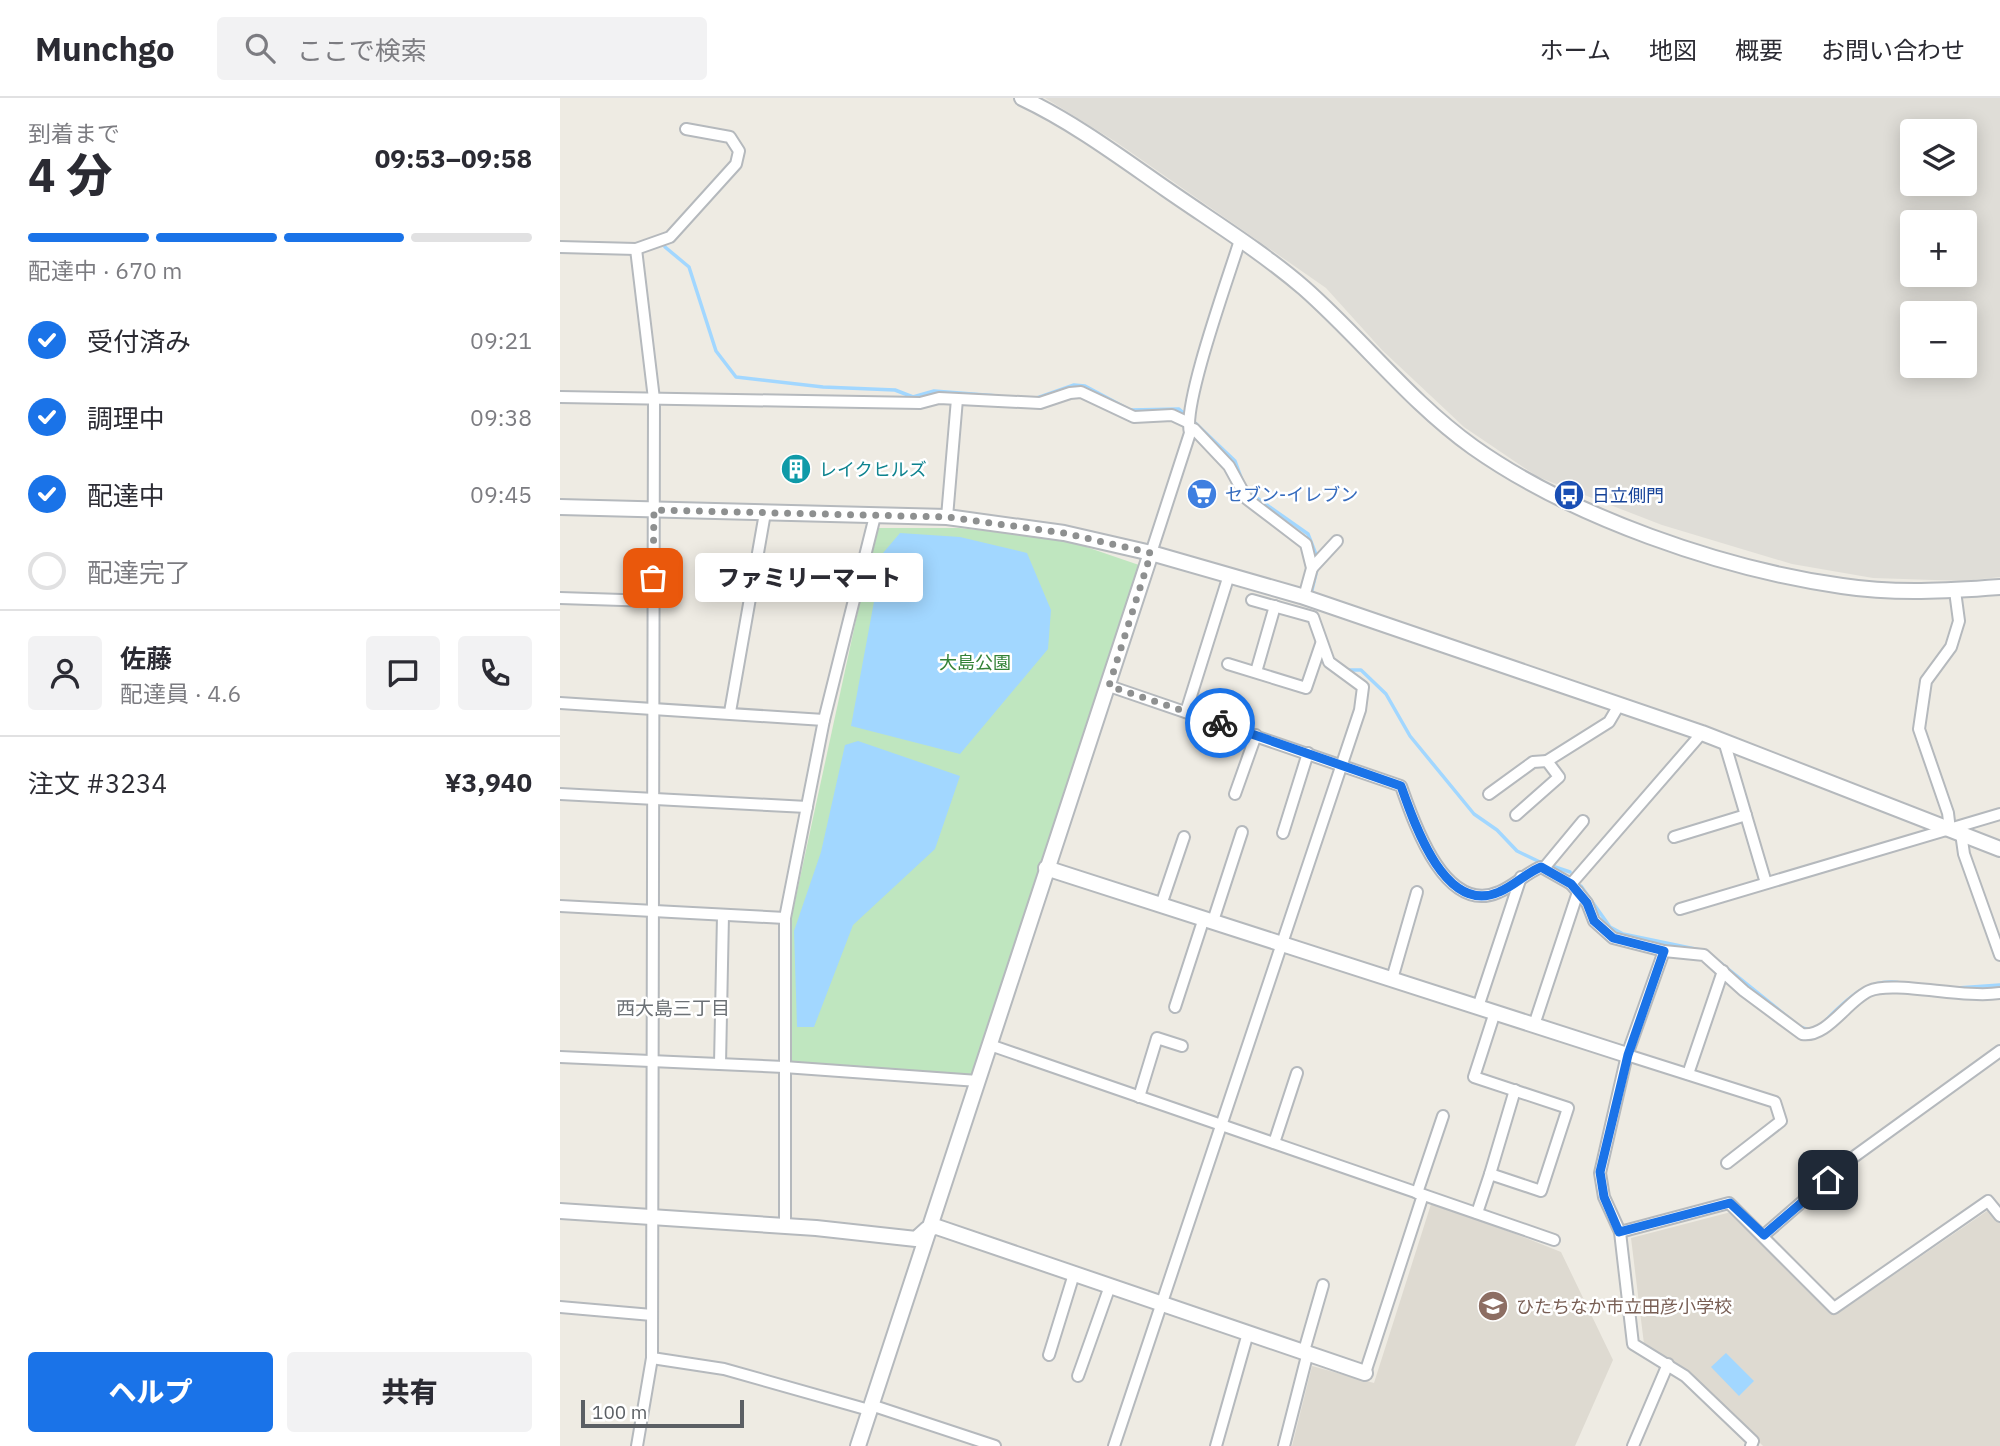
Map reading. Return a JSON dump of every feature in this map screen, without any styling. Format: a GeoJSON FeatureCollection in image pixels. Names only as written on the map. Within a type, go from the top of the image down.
{"type":"FeatureCollection","features":[{"type":"Feature","properties":{"kind":"street"},"geometry":{"type":"LineString","coordinates":[[1022,98],[1110,151],[1240,240],[1303,287],[1438,419],[1472,446],[1534,485],[1682,547],[1842,586],[1955,591],[2000,587]]}},
{"type":"Feature","properties":{"kind":"street"},"geometry":{"type":"LineString","coordinates":[[560,247],[636,248],[670,237],[736,164],[739,151],[730,137],[686,130]]}},
{"type":"Feature","properties":{"kind":"street"},"geometry":{"type":"LineString","coordinates":[[858,1446],[1046,868],[1109,686],[1151,553],[1240,240]]}},
{"type":"Feature","properties":{"kind":"street"},"geometry":{"type":"LineString","coordinates":[[636,248],[654,399],[650,1219],[652,1358],[637,1446]]}},
{"type":"Feature","properties":{"kind":"street"},"geometry":{"type":"LineString","coordinates":[[560,397],[920,403],[939,398],[1040,403],[1070,393],[1081,393],[1134,417],[1172,415],[1189,421],[1194,429],[1206,438],[1221,456],[1247,499],[1306,544],[1312,567],[1304,597]]}},
{"type":"Feature","properties":{"kind":"street"},"geometry":{"type":"LineString","coordinates":[[947,517],[957,399]]}},
{"type":"Feature","properties":{"kind":"street"},"geometry":{"type":"LineString","coordinates":[[560,507],[947,517],[1064,533],[1151,553],[1304,597],[1702,733],[2000,849]]}},
{"type":"Feature","properties":{"kind":"street"},"geometry":{"type":"LineString","coordinates":[[730,712],[765,513]]}},
{"type":"Feature","properties":{"kind":"street"},"geometry":{"type":"LineString","coordinates":[[785,1227],[785,918],[824,720],[875,516]]}},
{"type":"Feature","properties":{"kind":"street"},"geometry":{"type":"LineString","coordinates":[[1312,567],[1337,541]]}},
{"type":"Feature","properties":{"kind":"street"},"geometry":{"type":"LineString","coordinates":[[1186,712],[1229,575]]}},
{"type":"Feature","properties":{"kind":"street"},"geometry":{"type":"LineString","coordinates":[[1955,591],[1959,621],[1951,647],[1926,681],[1919,729],[2000,954]]}},
{"type":"Feature","properties":{"kind":"street"},"geometry":{"type":"LineString","coordinates":[[560,598],[653,601]]}},
{"type":"Feature","properties":{"kind":"street"},"geometry":{"type":"LineString","coordinates":[[1114,1446],[1360,710],[1363,687],[1335,669],[1321,644],[1313,617],[1252,600]]}},
{"type":"Feature","properties":{"kind":"street"},"geometry":{"type":"LineString","coordinates":[[1256,672],[1275,606]]}},
{"type":"Feature","properties":{"kind":"street"},"geometry":{"type":"LineString","coordinates":[[1228,664],[1306,688],[1321,644]]}},
{"type":"Feature","properties":{"kind":"street"},"geometry":{"type":"LineString","coordinates":[[1109,686],[1401,786],[1418,835],[1456,889],[1471,895],[1498,893],[1521,877],[1544,868],[1583,821]]}},
{"type":"Feature","properties":{"kind":"street"},"geometry":{"type":"LineString","coordinates":[[560,703],[824,720]]}},
{"type":"Feature","properties":{"kind":"street"},"geometry":{"type":"LineString","coordinates":[[1489,794],[1533,762],[1547,761],[1609,722],[1619,705]]}},
{"type":"Feature","properties":{"kind":"street"},"geometry":{"type":"LineString","coordinates":[[1534,1025],[1574,888],[1702,733]]}},
{"type":"Feature","properties":{"kind":"street"},"geometry":{"type":"LineString","coordinates":[[1235,794],[1256,735]]}},
{"type":"Feature","properties":{"kind":"street"},"geometry":{"type":"LineString","coordinates":[[1724,741],[1766,883]]}},
{"type":"Feature","properties":{"kind":"street"},"geometry":{"type":"LineString","coordinates":[[1283,833],[1308,753]]}},
{"type":"Feature","properties":{"kind":"street"},"geometry":{"type":"LineString","coordinates":[[1516,814],[1559,777],[1547,761]]}},
{"type":"Feature","properties":{"kind":"street"},"geometry":{"type":"LineString","coordinates":[[560,794],[807,807]]}},
{"type":"Feature","properties":{"kind":"street"},"geometry":{"type":"LineString","coordinates":[[1680,909],[1956,832],[2000,814]]}},
{"type":"Feature","properties":{"kind":"street"},"geometry":{"type":"LineString","coordinates":[[1674,837],[1746,815]]}},
{"type":"Feature","properties":{"kind":"street"},"geometry":{"type":"LineString","coordinates":[[1175,1007],[1242,832]]}},
{"type":"Feature","properties":{"kind":"street"},"geometry":{"type":"LineString","coordinates":[[1161,905],[1184,837]]}},
{"type":"Feature","properties":{"kind":"street"},"geometry":{"type":"LineString","coordinates":[[1046,868],[1775,1102],[1781,1121],[1727,1163]]}},
{"type":"Feature","properties":{"kind":"street"},"geometry":{"type":"LineString","coordinates":[[1544,868],[1574,888],[1587,903],[1594,921],[1613,938],[1664,951],[1704,955],[1744,991],[1802,1034],[1811,1035],[1856,999],[1882,986],[1971,996],[2000,993]]}},
{"type":"Feature","properties":{"kind":"street"},"geometry":{"type":"LineString","coordinates":[[1478,1007],[1521,877]]}},
{"type":"Feature","properties":{"kind":"street"},"geometry":{"type":"LineString","coordinates":[[1392,979],[1417,892]]}},
{"type":"Feature","properties":{"kind":"street"},"geometry":{"type":"LineString","coordinates":[[560,906],[785,918]]}},
{"type":"Feature","properties":{"kind":"street"},"geometry":{"type":"LineString","coordinates":[[720,1064],[723,915]]}},
{"type":"Feature","properties":{"kind":"street"},"geometry":{"type":"LineString","coordinates":[[1664,951],[1628,1055],[1600,1172],[1604,1197],[1619,1232],[1633,1344],[1685,1376],[1753,1441],[1751,1446]]}},
{"type":"Feature","properties":{"kind":"street"},"geometry":{"type":"LineString","coordinates":[[1688,1074],[1723,971]]}},
{"type":"Feature","properties":{"kind":"street"},"geometry":{"type":"LineString","coordinates":[[1490,1174],[1541,1191],[1568,1108],[1474,1077],[1495,1012]]}},
{"type":"Feature","properties":{"kind":"street"},"geometry":{"type":"LineString","coordinates":[[1139,1097],[1157,1038],[1182,1046]]}},
{"type":"Feature","properties":{"kind":"street"},"geometry":{"type":"LineString","coordinates":[[990,1045],[1554,1240]]}},
{"type":"Feature","properties":{"kind":"street"},"geometry":{"type":"LineString","coordinates":[[1764,1235],[1855,1156],[2000,1051]]}},
{"type":"Feature","properties":{"kind":"street"},"geometry":{"type":"LineString","coordinates":[[560,1057],[784,1067],[978,1081]]}},
{"type":"Feature","properties":{"kind":"street"},"geometry":{"type":"LineString","coordinates":[[1274,1143],[1297,1073]]}},
{"type":"Feature","properties":{"kind":"street"},"geometry":{"type":"LineString","coordinates":[[1477,1213],[1515,1090]]}},
{"type":"Feature","properties":{"kind":"street"},"geometry":{"type":"LineString","coordinates":[[560,1211],[916,1239],[927,1229],[937,1227],[1365,1373],[1443,1116]]}},
{"type":"Feature","properties":{"kind":"street"},"geometry":{"type":"LineString","coordinates":[[1619,1232],[1730,1203],[1834,1308],[1988,1201],[2000,1216]]}},
{"type":"Feature","properties":{"kind":"street"},"geometry":{"type":"LineString","coordinates":[[1049,1355],[1074,1274]]}},
{"type":"Feature","properties":{"kind":"street"},"geometry":{"type":"LineString","coordinates":[[1284,1446],[1323,1285]]}},
{"type":"Feature","properties":{"kind":"street"},"geometry":{"type":"LineString","coordinates":[[1078,1376],[1110,1286]]}},
{"type":"Feature","properties":{"kind":"street"},"geometry":{"type":"LineString","coordinates":[[560,1307],[652,1315]]}},
{"type":"Feature","properties":{"kind":"street"},"geometry":{"type":"LineString","coordinates":[[1216,1446],[1248,1332]]}},
{"type":"Feature","properties":{"kind":"street"},"geometry":{"type":"LineString","coordinates":[[652,1358],[724,1369],[870,1407],[995,1446]]}},
{"type":"Feature","properties":{"kind":"street"},"geometry":{"type":"LineString","coordinates":[[1633,1446],[1668,1364]]}},
{"type":"Feature","properties":{"kind":"street"},"geometry":{"type":"LineString","coordinates":[[951,1446],[956,1433]]}},
{"type":"Feature","properties":{"kind":"shaded area"},"geometry":{"type":"Polygon","coordinates":[[[1045,98],[2000,98],[2000,577],[1964,581],[1873,578],[1792,564],[1662,525],[1538,477],[1464,427],[1382,350],[1326,288],[1116,142],[1045,98]]]}},
{"type":"Feature","properties":{"kind":"shaded area","name":"ひたちなか市立田彦小学校"},"geometry":{"type":"Polygon","coordinates":[[[1432,1201],[1561,1252],[1613,1360],[1575,1446],[1292,1446],[1312,1366],[1374,1383],[1432,1201]]]}},
{"type":"Feature","properties":{"kind":"shaded area"},"geometry":{"type":"Polygon","coordinates":[[[1990,1209],[2000,1222],[2000,1446],[1763,1446],[1690,1373],[1644,1344],[1631,1238],[1731,1212],[1837,1314],[1990,1209]]]}},
{"type":"Feature","properties":{"kind":"green space","name":"大島公園"},"geometry":{"type":"Polygon","coordinates":[[[876,528],[959,528],[1063,539],[1139,565],[972,1075],[790,1062],[790,924],[876,528]]]}},
{"type":"Feature","properties":{"kind":"water"},"geometry":{"type":"Polygon","coordinates":[[[900,533],[960,537],[1027,553],[1051,610],[1048,649],[960,754],[851,726],[883,553],[900,533]]]}},
{"type":"Feature","properties":{"kind":"water"},"geometry":{"type":"Polygon","coordinates":[[[858,741],[960,776],[935,849],[853,925],[814,1027],[797,1027],[794,931],[821,852],[845,745],[858,741]]]}},
{"type":"Feature","properties":{"kind":"water"},"geometry":{"type":"Polygon","coordinates":[[[1726,1353],[1754,1381],[1739,1396],[1711,1367],[1726,1353]]]}},
{"type":"Feature","properties":{"kind":"waterway"},"geometry":{"type":"LineString","coordinates":[[665,247],[689,267],[716,351],[736,377],[823,387],[895,390],[913,397],[934,391],[998,396]]}},
{"type":"Feature","properties":{"kind":"waterway"},"geometry":{"type":"LineString","coordinates":[[1037,398],[1074,385],[1085,386],[1130,410],[1179,409],[1186,415]]}},
{"type":"Feature","properties":{"kind":"waterway"},"geometry":{"type":"LineString","coordinates":[[1192,420],[1235,461],[1242,480]]}},
{"type":"Feature","properties":{"kind":"waterway"},"geometry":{"type":"LineString","coordinates":[[1247,491],[1308,534],[1317,557]]}},
{"type":"Feature","properties":{"kind":"waterway"},"geometry":{"type":"LineString","coordinates":[[1311,594],[1318,565]]}},
{"type":"Feature","properties":{"kind":"waterway"},"geometry":{"type":"LineString","coordinates":[[1347,670],[1361,670],[1386,694],[1410,736],[1474,814],[1497,830],[1517,851],[1542,863]]}},
{"type":"Feature","properties":{"kind":"waterway"},"geometry":{"type":"LineString","coordinates":[[1549,865],[1570,872]]}},
{"type":"Feature","properties":{"kind":"waterway"},"geometry":{"type":"LineString","coordinates":[[1581,886],[1610,927],[1623,934],[1700,950]]}},
{"type":"Feature","properties":{"kind":"waterway"},"geometry":{"type":"LineString","coordinates":[[1707,952],[1800,1027],[1809,1030]]}},
{"type":"Feature","properties":{"kind":"waterway"},"geometry":{"type":"LineString","coordinates":[[1822,1024],[1848,1000],[1866,988],[1888,982],[1901,983]]}},
{"type":"Feature","properties":{"kind":"waterway"},"geometry":{"type":"LineString","coordinates":[[1957,988],[2000,985]]}},
{"type":"Feature","properties":{"kind":"way so far"},"geometry":{"type":"LineString","coordinates":[[653,578],[654,510],[947,517],[1000,522],[1064,533],[1151,553],[1109,686],[1220,723]]}},
{"type":"Feature","properties":{"kind":"place","name":"レイクヒルズ"},"geometry":{"type":"Point","coordinates":[796,469]}},
{"type":"Feature","properties":{"kind":"place","name":"セブン-イレブン"},"geometry":{"type":"Point","coordinates":[1202,494]}},
{"type":"Feature","properties":{"kind":"place","name":"日立側門"},"geometry":{"type":"Point","coordinates":[1569,495]}},
{"type":"Feature","properties":{"kind":"place","name":"ファミリーマート"},"geometry":{"type":"Point","coordinates":[653,578]}},
{"type":"Feature","properties":{"kind":"place","name":"ひたちなか市立田彦小学校"},"geometry":{"type":"Point","coordinates":[1493,1306]}},
{"type":"Feature","properties":{"kind":"district","name":"西大島三丁目"},"geometry":{"type":"Point","coordinates":[673,1008]}},
{"type":"Feature","properties":{"kind":"route"},"geometry":{"type":"LineString","coordinates":[[1220,723],[1401,786],[1418,835],[1456,889],[1471,895],[1498,893],[1541,867],[1571,884],[1587,903],[1594,921],[1613,938],[1664,951],[1628,1055],[1612,1112],[1600,1172],[1604,1197],[1619,1232],[1730,1203],[1764,1235],[1828,1180]]}}]}
